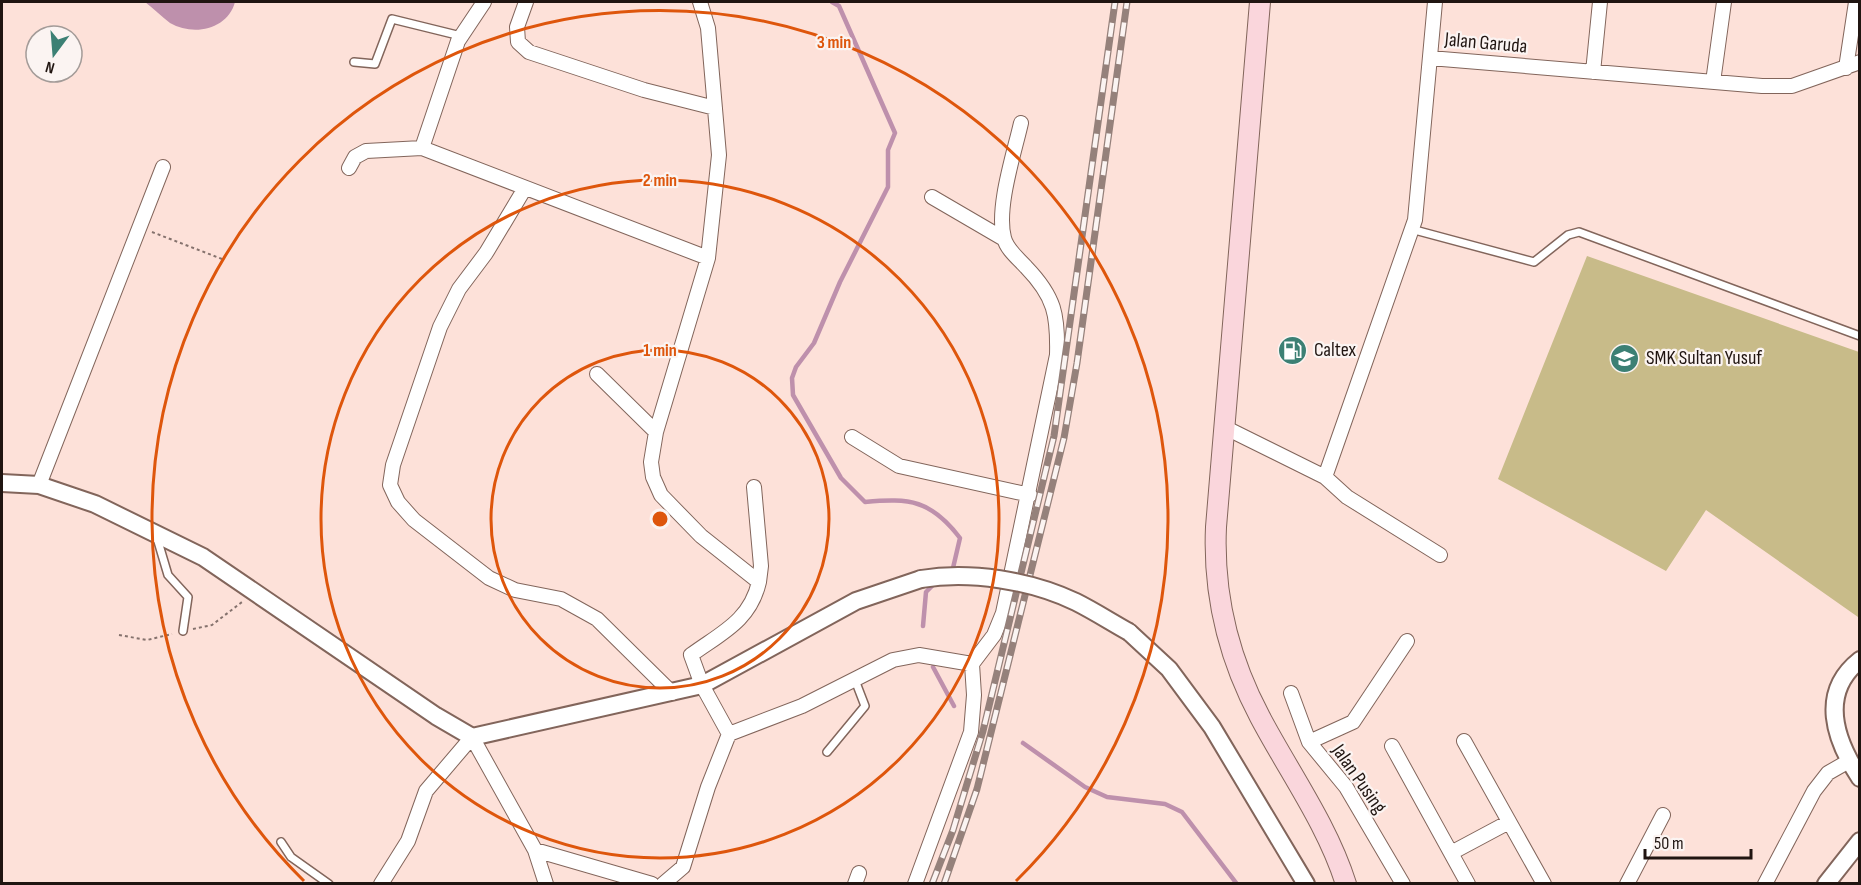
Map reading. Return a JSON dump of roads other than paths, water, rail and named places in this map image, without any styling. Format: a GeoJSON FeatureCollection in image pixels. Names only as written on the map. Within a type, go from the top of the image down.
{"type":"FeatureCollection","features":[{"type":"Feature","properties":{"kind":"main road"},"geometry":{"type":"LineString","coordinates":[[1260,2],[1214,558],[1218,599],[1239,675],[1337,857],[1346,884]]}},
{"type":"Feature","properties":{"kind":"main road"},"geometry":{"type":"LineString","coordinates":[[1337,857],[1361,884]]}},
{"type":"Feature","properties":{"kind":"street"},"geometry":{"type":"LineString","coordinates":[[422,148],[461,36],[484,2]]}},
{"type":"Feature","properties":{"kind":"street"},"geometry":{"type":"LineString","coordinates":[[526,2],[517,27],[518,42],[529,52],[644,90],[715,108]]}},
{"type":"Feature","properties":{"kind":"street"},"geometry":{"type":"LineString","coordinates":[[700,2],[708,28],[719,155],[708,258],[656,432],[651,462],[653,477],[661,495],[701,536],[759,582]]}},
{"type":"Feature","properties":{"kind":"street"},"geometry":{"type":"LineString","coordinates":[[1430,58],[1435,2]]}},
{"type":"Feature","properties":{"kind":"street"},"geometry":{"type":"LineString","coordinates":[[1593,72],[1600,2]]}},
{"type":"Feature","properties":{"kind":"street"},"geometry":{"type":"LineString","coordinates":[[1713,82],[1724,2]]}},
{"type":"Feature","properties":{"kind":"street"},"geometry":{"type":"LineString","coordinates":[[1846,68],[1856,2]]}},
{"type":"Feature","properties":{"kind":"street","name":"Jalan Garuda"},"geometry":{"type":"LineString","coordinates":[[1325,477],[1415,220],[1430,58],[1713,82],[1792,86],[1860,62]]}},
{"type":"Feature","properties":{"kind":"street"},"geometry":{"type":"LineString","coordinates":[[915,884],[971,732],[974,695],[972,664],[994,635],[1003,613],[1030,495],[1057,355],[1058,322],[1052,298],[1011,252],[1004,239],[1005,201],[1021,123]]}},
{"type":"Feature","properties":{"kind":"street"},"geometry":{"type":"LineString","coordinates":[[349,168],[355,157],[366,151],[422,148],[708,258]]}},
{"type":"Feature","properties":{"kind":"street"},"geometry":{"type":"LineString","coordinates":[[39,485],[163,166]]}},
{"type":"Feature","properties":{"kind":"street"},"geometry":{"type":"LineString","coordinates":[[525,188],[486,253],[459,289],[441,327],[393,465],[390,485],[398,502],[414,520],[480,572],[515,590],[561,599],[597,620],[672,693]]}},
{"type":"Feature","properties":{"kind":"street"},"geometry":{"type":"LineString","coordinates":[[932,196],[1004,239]]}},
{"type":"Feature","properties":{"kind":"street"},"geometry":{"type":"LineString","coordinates":[[597,374],[656,432]]}},
{"type":"Feature","properties":{"kind":"street"},"geometry":{"type":"LineString","coordinates":[[1226,428],[1325,477],[1347,497],[1440,555]]}},
{"type":"Feature","properties":{"kind":"street"},"geometry":{"type":"LineString","coordinates":[[852,437],[899,466],[1030,495]]}},
{"type":"Feature","properties":{"kind":"street"},"geometry":{"type":"LineString","coordinates":[[2,483],[39,485],[95,504],[203,557],[472,737],[535,850],[546,884]]}},
{"type":"Feature","properties":{"kind":"street"},"geometry":{"type":"LineString","coordinates":[[729,734],[702,685],[691,655],[745,616],[755,599],[760,566],[754,487]]}},
{"type":"Feature","properties":{"kind":"street"},"geometry":{"type":"LineString","coordinates":[[381,884],[408,842],[426,791],[472,737],[702,685],[856,601],[921,579],[939,576],[978,577],[1024,585],[1074,601],[1129,632],[1170,669],[1212,727],[1306,884]]}},
{"type":"Feature","properties":{"kind":"street"},"geometry":{"type":"LineString","coordinates":[[1309,742],[1353,722],[1407,641]]}},
{"type":"Feature","properties":{"kind":"street"},"geometry":{"type":"LineString","coordinates":[[663,884],[683,867],[708,787],[729,734],[801,706],[893,660],[919,655],[972,664]]}},
{"type":"Feature","properties":{"kind":"street"},"geometry":{"type":"LineString","coordinates":[[1860,660],[1842,680],[1833,709],[1849,761],[1860,778]]}},
{"type":"Feature","properties":{"kind":"street","name":"Jalan Pusing"},"geometry":{"type":"LineString","coordinates":[[1291,693],[1309,742],[1346,787],[1403,884]]}},
{"type":"Feature","properties":{"kind":"street"},"geometry":{"type":"LineString","coordinates":[[1464,741],[1544,884]]}},
{"type":"Feature","properties":{"kind":"street"},"geometry":{"type":"LineString","coordinates":[[1392,746],[1468,884]]}},
{"type":"Feature","properties":{"kind":"street"},"geometry":{"type":"LineString","coordinates":[[1765,884],[1814,791],[1828,773],[1849,761]]}},
{"type":"Feature","properties":{"kind":"street"},"geometry":{"type":"LineString","coordinates":[[1627,884],[1663,815]]}},
{"type":"Feature","properties":{"kind":"street"},"geometry":{"type":"LineString","coordinates":[[1451,853],[1509,822]]}},
{"type":"Feature","properties":{"kind":"street"},"geometry":{"type":"LineString","coordinates":[[1826,884],[1860,841]]}},
{"type":"Feature","properties":{"kind":"street"},"geometry":{"type":"LineString","coordinates":[[535,850],[652,884]]}},
{"type":"Feature","properties":{"kind":"lane"},"geometry":{"type":"LineString","coordinates":[[354,62],[375,64],[392,19],[461,36]]}},
{"type":"Feature","properties":{"kind":"lane"},"geometry":{"type":"LineString","coordinates":[[1411,229],[1534,262],[1568,235],[1579,232],[1860,336]]}},
{"type":"Feature","properties":{"kind":"lane"},"geometry":{"type":"LineString","coordinates":[[156,534],[168,575],[188,597],[183,632]]}},
{"type":"Feature","properties":{"kind":"lane"},"geometry":{"type":"LineString","coordinates":[[827,752],[865,706],[855,680]]}},
{"type":"Feature","properties":{"kind":"lane"},"geometry":{"type":"LineString","coordinates":[[281,842],[291,857],[329,884]]}},
{"type":"Feature","properties":{"kind":"waterway"},"geometry":{"type":"LineString","coordinates":[[832,2],[839,6],[895,133],[888,150],[888,187],[840,282],[814,343],[796,367],[792,378],[793,395],[841,478],[865,502],[895,501],[918,504],[929,509],[949,525],[960,538],[953,568],[949,571]]}},
{"type":"Feature","properties":{"kind":"waterway"},"geometry":{"type":"LineString","coordinates":[[923,626],[926,592],[936,582]]}},
{"type":"Feature","properties":{"kind":"waterway"},"geometry":{"type":"LineString","coordinates":[[933,667],[954,706]]}},
{"type":"Feature","properties":{"kind":"waterway"},"geometry":{"type":"LineString","coordinates":[[1023,743],[1085,787],[1107,797],[1165,804],[1182,812],[1237,884]]}},
{"type":"Feature","properties":{"kind":"railway"},"geometry":{"type":"LineString","coordinates":[[932,884],[953,830],[983,731],[1054,436],[1115,2]]}},
{"type":"Feature","properties":{"kind":"railway"},"geometry":{"type":"LineString","coordinates":[[944,884],[977,789],[1064,438],[1077,363],[1127,2]]}},
{"type":"Feature","properties":{"kind":"place","name":"Caltex"},"geometry":{"type":"Point","coordinates":[1293,350]}},
{"type":"Feature","properties":{"kind":"place","name":"SMK Sultan Yusuf"},"geometry":{"type":"Point","coordinates":[1625,358]}}]}
